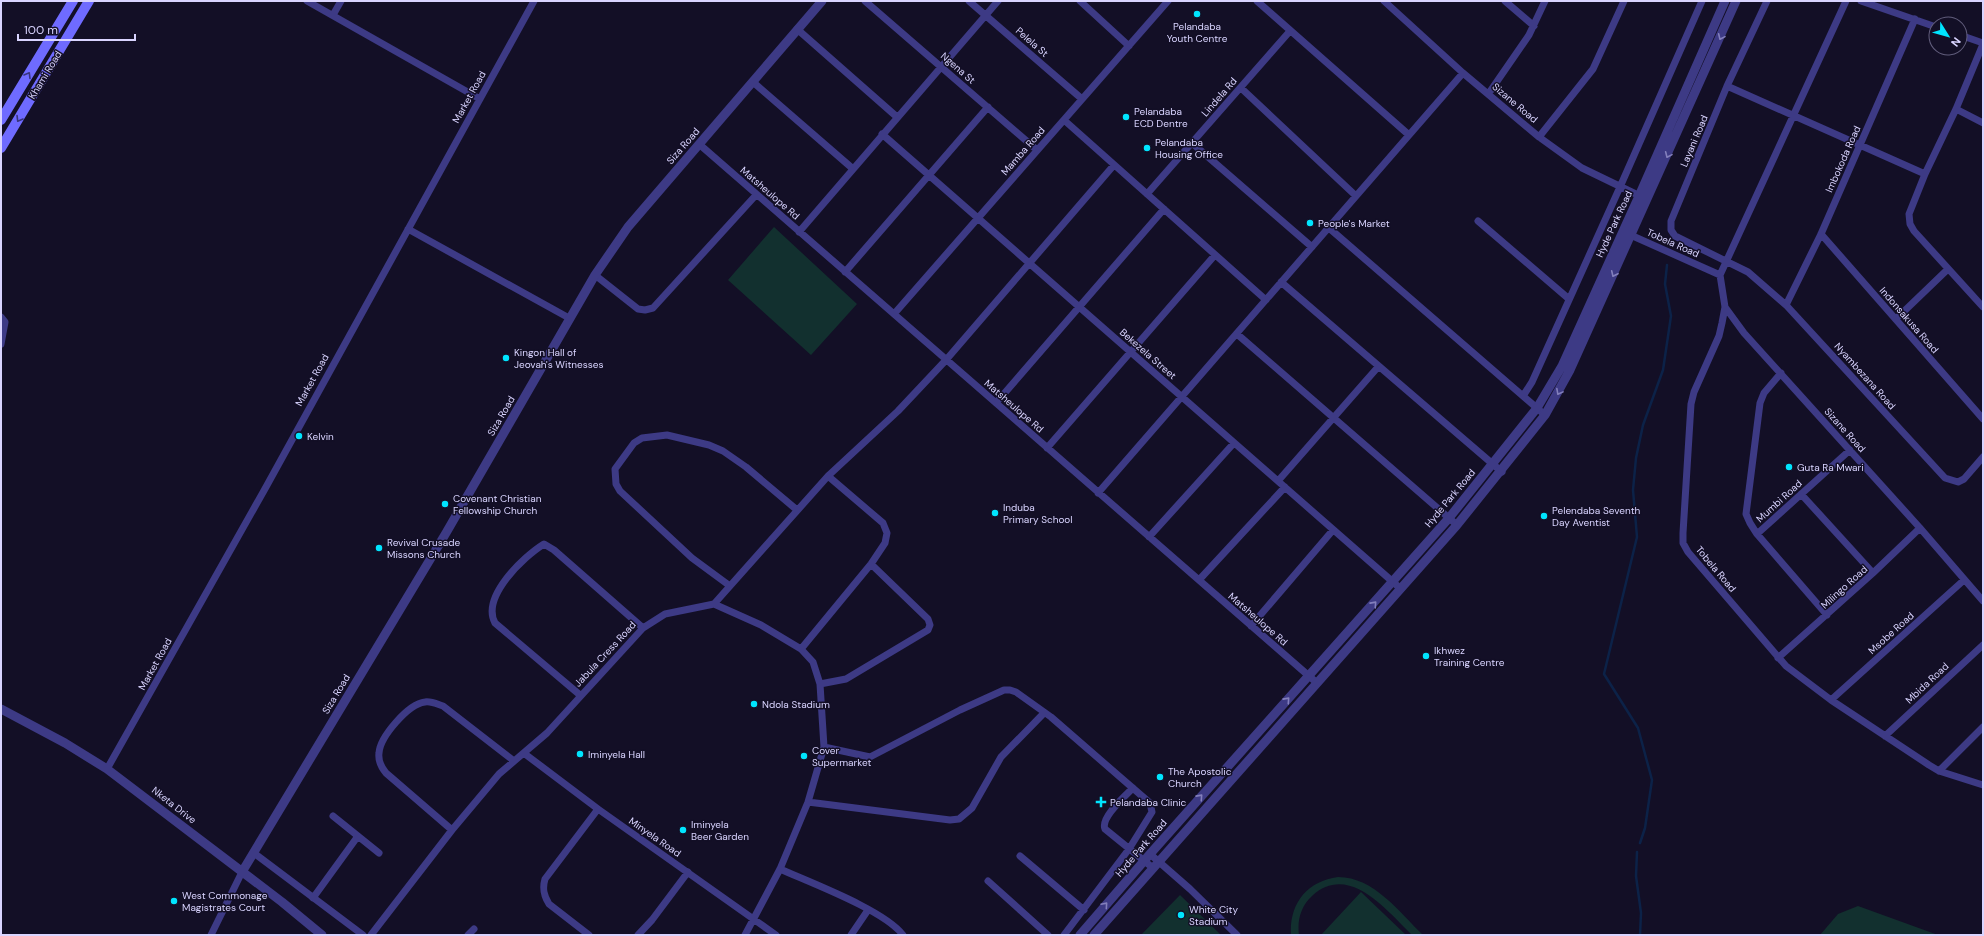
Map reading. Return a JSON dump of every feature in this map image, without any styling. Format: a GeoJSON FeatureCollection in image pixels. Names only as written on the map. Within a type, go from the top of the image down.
{"type":"FeatureCollection","features":[{"type":"Feature","properties":{"kind":"main road","name":"Khami Road"},"geometry":{"type":"LineString","coordinates":[[1,120],[73,1]]}},
{"type":"Feature","properties":{"kind":"main road","name":"Khami Road"},"geometry":{"type":"LineString","coordinates":[[1,148],[89,1]]}},
{"type":"Feature","properties":{"kind":"street"},"geometry":{"type":"LineString","coordinates":[[308,1],[480,99]]}},
{"type":"Feature","properties":{"kind":"street"},"geometry":{"type":"LineString","coordinates":[[333,15],[341,1]]}},
{"type":"Feature","properties":{"kind":"street","name":"Market Road"},"geometry":{"type":"LineString","coordinates":[[107,769],[534,1]]}},
{"type":"Feature","properties":{"kind":"street","name":"Siza Road"},"geometry":{"type":"LineString","coordinates":[[242,872],[450,526],[595,275],[628,227],[822,1]]}},
{"type":"Feature","properties":{"kind":"street","name":"Ngena St"},"geometry":{"type":"LineString","coordinates":[[866,1],[1037,150]]}},
{"type":"Feature","properties":{"kind":"street","name":"Pelela St"},"geometry":{"type":"LineString","coordinates":[[969,1],[1082,99]]}},
{"type":"Feature","properties":{"kind":"street"},"geometry":{"type":"LineString","coordinates":[[799,232],[852,168],[998,1]]}},
{"type":"Feature","properties":{"kind":"street"},"geometry":{"type":"LineString","coordinates":[[1080,1],[1128,46]]}},
{"type":"Feature","properties":{"kind":"street","name":"Mamba Road"},"geometry":{"type":"LineString","coordinates":[[894,314],[1168,1]]}},
{"type":"Feature","properties":{"kind":"street"},"geometry":{"type":"LineString","coordinates":[[1257,1],[1409,135]]}},
{"type":"Feature","properties":{"kind":"street","name":"Sizane Road"},"geometry":{"type":"LineString","coordinates":[[1384,1],[1463,73],[1539,137],[1582,168],[1644,198]]}},
{"type":"Feature","properties":{"kind":"street"},"geometry":{"type":"LineString","coordinates":[[1505,1],[1534,26]]}},
{"type":"Feature","properties":{"kind":"street"},"geometry":{"type":"LineString","coordinates":[[1488,93],[1529,35],[1545,1]]}},
{"type":"Feature","properties":{"kind":"street"},"geometry":{"type":"LineString","coordinates":[[1539,137],[1593,69],[1624,1]]}},
{"type":"Feature","properties":{"kind":"street"},"geometry":{"type":"LineString","coordinates":[[1522,396],[1532,382],[1702,1]]}},
{"type":"Feature","properties":{"kind":"street","name":"Hyde Park Road"},"geometry":{"type":"LineString","coordinates":[[1094,935],[1457,525],[1502,472],[1545,415],[1570,370],[1632,236],[1644,198],[1725,1]]}},
{"type":"Feature","properties":{"kind":"street","name":"Hyde Park Road"},"geometry":{"type":"LineString","coordinates":[[1080,935],[1147,857],[1449,518],[1537,408],[1562,366],[1622,231],[1644,198],[1736,1]]}},
{"type":"Feature","properties":{"kind":"street","name":"Layani Road"},"geometry":{"type":"LineString","coordinates":[[1727,261],[1675,236],[1670,226],[1727,86],[1767,1]]}},
{"type":"Feature","properties":{"kind":"street"},"geometry":{"type":"LineString","coordinates":[[1720,275],[1846,1]]}},
{"type":"Feature","properties":{"kind":"street"},"geometry":{"type":"LineString","coordinates":[[1861,1],[1928,24]]}},
{"type":"Feature","properties":{"kind":"street","name":"Imbokoda Road"},"geometry":{"type":"LineString","coordinates":[[1786,304],[1821,234],[1915,19]]}},
{"type":"Feature","properties":{"kind":"street"},"geometry":{"type":"LineString","coordinates":[[797,29],[897,116]]}},
{"type":"Feature","properties":{"kind":"street","name":"Lindela Rd"},"geometry":{"type":"LineString","coordinates":[[1147,194],[1290,31]]}},
{"type":"Feature","properties":{"kind":"street"},"geometry":{"type":"LineString","coordinates":[[1968,38],[1983,44],[1956,109],[1925,174],[1909,214],[1910,224],[1914,231],[1983,307]]}},
{"type":"Feature","properties":{"kind":"street"},"geometry":{"type":"LineString","coordinates":[[1098,492],[1463,73]]}},
{"type":"Feature","properties":{"kind":"street"},"geometry":{"type":"LineString","coordinates":[[753,82],[852,168]]}},
{"type":"Feature","properties":{"kind":"street"},"geometry":{"type":"LineString","coordinates":[[1727,86],[1925,174]]}},
{"type":"Feature","properties":{"kind":"street"},"geometry":{"type":"LineString","coordinates":[[1240,88],[1356,196]]}},
{"type":"Feature","properties":{"kind":"street"},"geometry":{"type":"LineString","coordinates":[[845,272],[928,174],[988,107]]}},
{"type":"Feature","properties":{"kind":"street"},"geometry":{"type":"LineString","coordinates":[[1956,109],[1983,122]]}},
{"type":"Feature","properties":{"kind":"street"},"geometry":{"type":"LineString","coordinates":[[1064,120],[1266,300]]}},
{"type":"Feature","properties":{"kind":"street","name":"Bekezela Street"},"geometry":{"type":"LineString","coordinates":[[882,134],[1401,589]]}},
{"type":"Feature","properties":{"kind":"street"},"geometry":{"type":"LineString","coordinates":[[1192,143],[1312,247]]}},
{"type":"Feature","properties":{"kind":"street","name":"Matsheulope Rd"},"geometry":{"type":"LineString","coordinates":[[699,144],[1317,683]]}},
{"type":"Feature","properties":{"kind":"street"},"geometry":{"type":"LineString","coordinates":[[745,935],[780,869],[808,802],[824,746],[820,684],[813,662],[801,649],[761,625],[714,604],[828,476],[898,411],[946,360],[1114,164]]}},
{"type":"Feature","properties":{"kind":"street"},"geometry":{"type":"LineString","coordinates":[[595,275],[638,309],[645,310],[653,308],[756,195]]}},
{"type":"Feature","properties":{"kind":"street"},"geometry":{"type":"LineString","coordinates":[[996,403],[1164,209]]}},
{"type":"Feature","properties":{"kind":"street"},"geometry":{"type":"LineString","coordinates":[[1478,221],[1569,299]]}},
{"type":"Feature","properties":{"kind":"street"},"geometry":{"type":"LineString","coordinates":[[1329,228],[1545,415]]}},
{"type":"Feature","properties":{"kind":"street"},"geometry":{"type":"LineString","coordinates":[[408,229],[569,318]]}},
{"type":"Feature","properties":{"kind":"street","name":"Tobela Road"},"geometry":{"type":"LineString","coordinates":[[1622,231],[1720,275],[1725,307],[1719,336],[1694,392],[1691,404],[1683,543],[1688,552],[1786,666],[1831,700],[1939,771],[1983,785]]}},
{"type":"Feature","properties":{"kind":"street","name":"Indonsakusa Road"},"geometry":{"type":"LineString","coordinates":[[1821,234],[1983,419]]}},
{"type":"Feature","properties":{"kind":"street"},"geometry":{"type":"LineString","coordinates":[[1047,448],[1215,255]]}},
{"type":"Feature","properties":{"kind":"street","name":"Nyambezana Road"},"geometry":{"type":"LineString","coordinates":[[1727,261],[1748,272],[1786,304],[1945,478],[1958,482],[1964,479],[1983,458]]}},
{"type":"Feature","properties":{"kind":"street"},"geometry":{"type":"LineString","coordinates":[[1896,319],[1948,269]]}},
{"type":"Feature","properties":{"kind":"street"},"geometry":{"type":"LineString","coordinates":[[1281,282],[1378,367],[1502,472]]}},
{"type":"Feature","properties":{"kind":"street","name":"Sizane Road"},"geometry":{"type":"LineString","coordinates":[[1725,307],[1744,332],[1920,528],[1983,601]]}},
{"type":"Feature","properties":{"kind":"street"},"geometry":{"type":"LineString","coordinates":[[1,317],[5,322],[1,344]]}},
{"type":"Feature","properties":{"kind":"street"},"geometry":{"type":"LineString","coordinates":[[1237,334],[1457,525]]}},
{"type":"Feature","properties":{"kind":"street"},"geometry":{"type":"LineString","coordinates":[[1278,481],[1378,367]]}},
{"type":"Feature","properties":{"kind":"street"},"geometry":{"type":"LineString","coordinates":[[1781,373],[1764,393],[1759,409],[1746,514],[1757,534],[1827,615]]}},
{"type":"Feature","properties":{"kind":"street"},"geometry":{"type":"LineString","coordinates":[[730,586],[692,558],[620,491],[616,484],[615,469],[628,451],[642,438],[655,435],[667,435],[709,445],[723,451],[746,467],[797,510]]}},
{"type":"Feature","properties":{"kind":"street"},"geometry":{"type":"LineString","coordinates":[[1149,537],[1234,443]]}},
{"type":"Feature","properties":{"kind":"street","name":"Mumbi Road"},"geometry":{"type":"LineString","coordinates":[[1757,534],[1850,450]]}},
{"type":"Feature","properties":{"kind":"street"},"geometry":{"type":"LineString","coordinates":[[801,649],[871,564],[885,543],[887,533],[883,523],[828,476]]}},
{"type":"Feature","properties":{"kind":"street"},"geometry":{"type":"LineString","coordinates":[[1199,580],[1285,488]]}},
{"type":"Feature","properties":{"kind":"street"},"geometry":{"type":"LineString","coordinates":[[1801,494],[1873,574]]}},
{"type":"Feature","properties":{"kind":"street","name":"Milingo Road"},"geometry":{"type":"LineString","coordinates":[[1778,658],[1873,574],[1920,528]]}},
{"type":"Feature","properties":{"kind":"street"},"geometry":{"type":"LineString","coordinates":[[1251,626],[1333,530]]}},
{"type":"Feature","properties":{"kind":"street"},"geometry":{"type":"LineString","coordinates":[[580,695],[495,623],[492,618],[492,605],[499,588],[521,563],[534,550],[544,544],[554,550],[643,628]]}},
{"type":"Feature","properties":{"kind":"street"},"geometry":{"type":"LineString","coordinates":[[820,684],[846,679],[928,630],[930,625],[928,619],[871,564]]}},
{"type":"Feature","properties":{"kind":"street","name":"Msobe Road"},"geometry":{"type":"LineString","coordinates":[[1831,700],[1964,580]]}},
{"type":"Feature","properties":{"kind":"street","name":"Jabula Cress Road"},"geometry":{"type":"LineString","coordinates":[[371,935],[452,830],[499,774],[525,754],[547,733],[580,695],[643,628],[665,614],[714,604]]}},
{"type":"Feature","properties":{"kind":"street","name":"Mbida Road"},"geometry":{"type":"LineString","coordinates":[[1885,736],[1983,645]]}},
{"type":"Feature","properties":{"kind":"street"},"geometry":{"type":"LineString","coordinates":[[824,746],[870,757],[960,710],[1004,690],[1016,692],[1044,712],[1133,788],[1150,803],[1152,807],[1152,812],[1129,849],[1064,935]]}},
{"type":"Feature","properties":{"kind":"street"},"geometry":{"type":"LineString","coordinates":[[452,830],[381,767],[379,752],[381,744],[399,718],[416,705],[424,702],[433,702],[442,706],[514,761]]}},
{"type":"Feature","properties":{"kind":"street","name":"Nketa Drive"},"geometry":{"type":"LineString","coordinates":[[1,708],[65,742],[107,769],[322,935]]}},
{"type":"Feature","properties":{"kind":"street"},"geometry":{"type":"LineString","coordinates":[[808,802],[950,820],[959,819],[972,808],[1001,757],[1044,712]]}},
{"type":"Feature","properties":{"kind":"street"},"geometry":{"type":"LineString","coordinates":[[1939,771],[1983,727]]}},
{"type":"Feature","properties":{"kind":"street","name":"Minyela Road"},"geometry":{"type":"LineString","coordinates":[[525,754],[598,809],[776,935]]}},
{"type":"Feature","properties":{"kind":"street"},"geometry":{"type":"LineString","coordinates":[[1133,788],[1106,819],[1104,826],[1106,829],[1129,849],[1147,857],[1190,889],[1237,935]]}},
{"type":"Feature","properties":{"kind":"street"},"geometry":{"type":"LineString","coordinates":[[589,935],[550,904],[545,897],[544,884],[545,879],[598,809]]}},
{"type":"Feature","properties":{"kind":"street"},"geometry":{"type":"LineString","coordinates":[[332,816],[379,853]]}},
{"type":"Feature","properties":{"kind":"street"},"geometry":{"type":"LineString","coordinates":[[312,898],[358,836]]}},
{"type":"Feature","properties":{"kind":"street"},"geometry":{"type":"LineString","coordinates":[[254,853],[363,935]]}},
{"type":"Feature","properties":{"kind":"street"},"geometry":{"type":"LineString","coordinates":[[1020,856],[1084,910]]}},
{"type":"Feature","properties":{"kind":"street"},"geometry":{"type":"LineString","coordinates":[[780,869],[868,910],[899,930],[903,935]]}},
{"type":"Feature","properties":{"kind":"street"},"geometry":{"type":"LineString","coordinates":[[211,935],[242,872]]}},
{"type":"Feature","properties":{"kind":"street"},"geometry":{"type":"LineString","coordinates":[[638,935],[652,920],[688,872]]}},
{"type":"Feature","properties":{"kind":"street"},"geometry":{"type":"LineString","coordinates":[[988,881],[1048,935]]}},
{"type":"Feature","properties":{"kind":"street"},"geometry":{"type":"LineString","coordinates":[[851,935],[868,910]]}},
{"type":"Feature","properties":{"kind":"street"},"geometry":{"type":"LineString","coordinates":[[468,935],[474,928]]}},
{"type":"Feature","properties":{"kind":"green space"},"geometry":{"type":"Polygon","coordinates":[[[774,227],[857,304],[811,355],[728,280],[774,227]]]}},
{"type":"Feature","properties":{"kind":"green space"},"geometry":{"type":"Polygon","coordinates":[[[1338,877],[1363,883],[1374,889],[1385,897],[1423,935],[1412,935],[1379,903],[1353,887],[1340,884],[1326,887],[1308,900],[1299,919],[1299,935],[1291,935],[1293,913],[1302,896],[1317,883],[1338,877]]]}},
{"type":"Feature","properties":{"kind":"green space"},"geometry":{"type":"Polygon","coordinates":[[[1361,892],[1406,935],[1321,935],[1361,892]]]}},
{"type":"Feature","properties":{"kind":"green space","name":"White City Stadium"},"geometry":{"type":"Polygon","coordinates":[[[1180,895],[1221,935],[1141,935],[1180,895]]]}},
{"type":"Feature","properties":{"kind":"green space"},"geometry":{"type":"Polygon","coordinates":[[[1858,906],[1938,935],[1820,935],[1838,914],[1858,906]]]}},
{"type":"Feature","properties":{"kind":"waterway"},"geometry":{"type":"LineString","coordinates":[[1640,843],[1645,828],[1652,780],[1638,728],[1604,674],[1637,537],[1633,490],[1636,458],[1643,425],[1663,370],[1671,316],[1665,284],[1667,265]]}},
{"type":"Feature","properties":{"kind":"waterway"},"geometry":{"type":"LineString","coordinates":[[1637,852],[1636,876],[1641,913],[1640,935]]}},
{"type":"Feature","properties":{"kind":"place","name":"Pelandaba Youth Centre"},"geometry":{"type":"Point","coordinates":[1197,14]}},
{"type":"Feature","properties":{"kind":"place","name":"Pelandaba ECD Dentre"},"geometry":{"type":"Point","coordinates":[1126,117]}},
{"type":"Feature","properties":{"kind":"place","name":"Pelandaba Housing Office"},"geometry":{"type":"Point","coordinates":[1147,148]}},
{"type":"Feature","properties":{"kind":"place","name":"People's Market"},"geometry":{"type":"Point","coordinates":[1310,223]}},
{"type":"Feature","properties":{"kind":"place","name":"Kingon Hall of Jeovah's Witnesses"},"geometry":{"type":"Point","coordinates":[506,358]}},
{"type":"Feature","properties":{"kind":"place","name":"Kelvin"},"geometry":{"type":"Point","coordinates":[299,436]}},
{"type":"Feature","properties":{"kind":"place","name":"Guta Ra Mwari"},"geometry":{"type":"Point","coordinates":[1789,467]}},
{"type":"Feature","properties":{"kind":"place","name":"Covenant Christian Fellowship Church"},"geometry":{"type":"Point","coordinates":[445,504]}},
{"type":"Feature","properties":{"kind":"place","name":"Induba Primary School"},"geometry":{"type":"Point","coordinates":[995,513]}},
{"type":"Feature","properties":{"kind":"place","name":"Pelendaba Seventh Day Aventist"},"geometry":{"type":"Point","coordinates":[1544,516]}},
{"type":"Feature","properties":{"kind":"place","name":"Revival Crusade Missons Church"},"geometry":{"type":"Point","coordinates":[379,548]}},
{"type":"Feature","properties":{"kind":"place","name":"Ikhwez Training Centre"},"geometry":{"type":"Point","coordinates":[1426,656]}},
{"type":"Feature","properties":{"kind":"place","name":"Ndola Stadium"},"geometry":{"type":"Point","coordinates":[754,704]}},
{"type":"Feature","properties":{"kind":"place","name":"Iminyela Hall"},"geometry":{"type":"Point","coordinates":[580,754]}},
{"type":"Feature","properties":{"kind":"place","name":"Cover Supermarket"},"geometry":{"type":"Point","coordinates":[804,756]}},
{"type":"Feature","properties":{"kind":"place","name":"The Apostolic Church"},"geometry":{"type":"Point","coordinates":[1160,777]}},
{"type":"Feature","properties":{"kind":"place","name":"Pelandaba Clinic"},"geometry":{"type":"Point","coordinates":[1101,802]}},
{"type":"Feature","properties":{"kind":"place","name":"Iminyela Beer Garden"},"geometry":{"type":"Point","coordinates":[683,830]}},
{"type":"Feature","properties":{"kind":"place","name":"West Commonage Magistrates Court"},"geometry":{"type":"Point","coordinates":[174,901]}},
{"type":"Feature","properties":{"kind":"place","name":"White City Stadium"},"geometry":{"type":"Point","coordinates":[1181,915]}}]}
